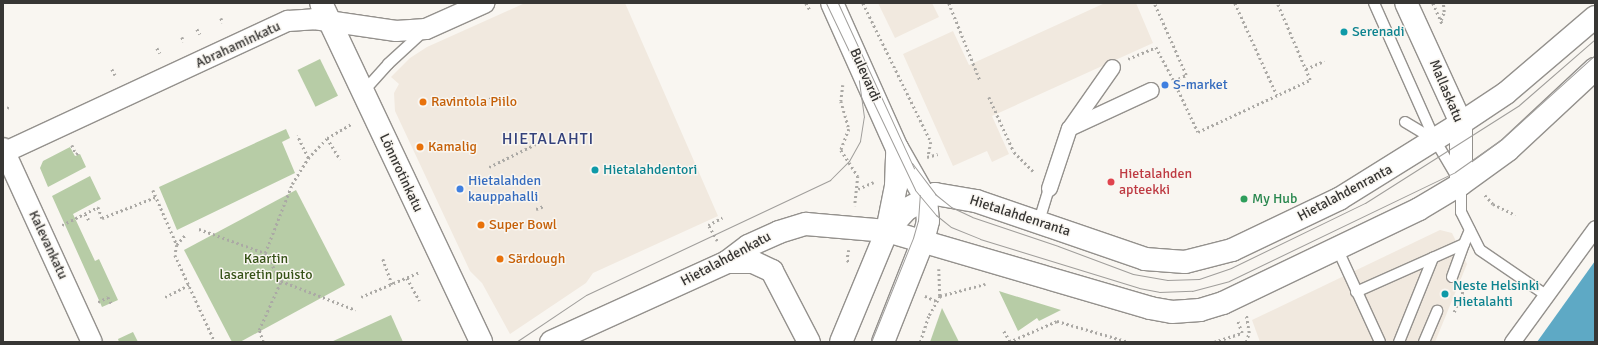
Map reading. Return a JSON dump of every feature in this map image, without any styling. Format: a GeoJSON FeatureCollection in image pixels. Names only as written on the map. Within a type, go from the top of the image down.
{"type":"FeatureCollection","features":[{"type":"Feature","properties":{"kind":"main road","name":"Bulevardi"},"geometry":{"type":"LineString","coordinates":[[832,3],[897,148],[926,199],[928,221],[923,241]]}},
{"type":"Feature","properties":{"kind":"main road","name":"Mallaskatu"},"geometry":{"type":"LineString","coordinates":[[1406,3],[1461,123],[1461,184]]}},
{"type":"Feature","properties":{"kind":"main road","name":"Lönnrotinkatu"},"geometry":{"type":"LineString","coordinates":[[326,12],[481,342]]}},
{"type":"Feature","properties":{"kind":"main road","name":"Hietalahdenranta"},"geometry":{"type":"LineString","coordinates":[[841,342],[887,231],[907,209],[935,194],[958,196],[1039,221],[1145,259],[1172,262],[1200,260],[1249,243],[1339,199],[1435,140],[1506,93],[1595,17]]}},
{"type":"Feature","properties":{"kind":"main road"},"geometry":{"type":"LineString","coordinates":[[887,231],[1150,308],[1172,312],[1200,310],[1223,303],[1419,209],[1461,184],[1508,150],[1595,69]]}},
{"type":"Feature","properties":{"kind":"main road","name":"Bulevardi"},"geometry":{"type":"LineString","coordinates":[[887,231],[896,186],[897,148]]}},
{"type":"Feature","properties":{"kind":"main road","name":"Hietalahdenkatu"},"geometry":{"type":"LineString","coordinates":[[551,342],[727,262],[748,246],[793,227],[818,224],[887,231]]}},
{"type":"Feature","properties":{"kind":"main road"},"geometry":{"type":"LineString","coordinates":[[883,342],[923,241]]}},
{"type":"Feature","properties":{"kind":"main road"},"geometry":{"type":"LineString","coordinates":[[727,262],[753,262],[772,271],[809,342]]}},
{"type":"Feature","properties":{"kind":"street","name":"Abrahaminkatu"},"geometry":{"type":"LineString","coordinates":[[4,151],[25,144],[272,28],[298,18],[326,12],[374,29],[426,29],[484,3]]}},
{"type":"Feature","properties":{"kind":"street"},"geometry":{"type":"LineString","coordinates":[[1049,188],[1070,128],[1112,67]]}},
{"type":"Feature","properties":{"kind":"street"},"geometry":{"type":"LineString","coordinates":[[1070,128],[1151,90]]}},
{"type":"Feature","properties":{"kind":"street","name":"Kalevankatu"},"geometry":{"type":"LineString","coordinates":[[4,151],[92,342]]}},
{"type":"Feature","properties":{"kind":"street"},"geometry":{"type":"LineString","coordinates":[[1512,342],[1595,228]]}},
{"type":"Feature","properties":{"kind":"lane"},"geometry":{"type":"LineString","coordinates":[[1374,3],[1435,140],[1461,184],[1461,212],[1480,250],[1546,295]]}},
{"type":"Feature","properties":{"kind":"lane"},"geometry":{"type":"LineString","coordinates":[[363,92],[388,64],[426,29]]}},
{"type":"Feature","properties":{"kind":"lane"},"geometry":{"type":"LineString","coordinates":[[1405,122],[1435,140]]}},
{"type":"Feature","properties":{"kind":"lane"},"geometry":{"type":"LineString","coordinates":[[1039,221],[1049,188]]}},
{"type":"Feature","properties":{"kind":"lane"},"geometry":{"type":"LineString","coordinates":[[1452,277],[1470,230]]}},
{"type":"Feature","properties":{"kind":"lane"},"geometry":{"type":"LineString","coordinates":[[1356,292],[1464,244]]}},
{"type":"Feature","properties":{"kind":"lane"},"geometry":{"type":"LineString","coordinates":[[1337,248],[1380,342]]}},
{"type":"Feature","properties":{"kind":"lane"},"geometry":{"type":"LineString","coordinates":[[1398,342],[1433,258]]}},
{"type":"Feature","properties":{"kind":"lane"},"geometry":{"type":"LineString","coordinates":[[1424,342],[1438,311]]}},
{"type":"Feature","properties":{"kind":"path"},"geometry":{"type":"LineString","coordinates":[[863,3],[930,142]]}},
{"type":"Feature","properties":{"kind":"path"},"geometry":{"type":"LineString","coordinates":[[950,3],[980,80]]}},
{"type":"Feature","properties":{"kind":"path"},"geometry":{"type":"LineString","coordinates":[[1154,3],[1186,75],[1174,81]]}},
{"type":"Feature","properties":{"kind":"path"},"geometry":{"type":"LineString","coordinates":[[1235,3],[1277,95]]}},
{"type":"Feature","properties":{"kind":"path"},"geometry":{"type":"LineString","coordinates":[[1135,56],[1156,47],[1198,132],[1310,80],[1277,3]]}},
{"type":"Feature","properties":{"kind":"path"},"geometry":{"type":"LineString","coordinates":[[1441,20],[1444,12],[1443,3]]}},
{"type":"Feature","properties":{"kind":"path"},"geometry":{"type":"LineString","coordinates":[[221,18],[223,23]]}},
{"type":"Feature","properties":{"kind":"path"},"geometry":{"type":"LineString","coordinates":[[197,29],[200,34]]}},
{"type":"Feature","properties":{"kind":"path"},"geometry":{"type":"LineString","coordinates":[[182,37],[184,42]]}},
{"type":"Feature","properties":{"kind":"path"},"geometry":{"type":"LineString","coordinates":[[158,48],[160,53]]}},
{"type":"Feature","properties":{"kind":"path"},"geometry":{"type":"LineString","coordinates":[[1306,69],[1324,61]]}},
{"type":"Feature","properties":{"kind":"path"},"geometry":{"type":"LineString","coordinates":[[112,70],[115,75]]}},
{"type":"Feature","properties":{"kind":"path"},"geometry":{"type":"LineString","coordinates":[[843,80],[841,100],[849,129],[842,150],[849,161]]}},
{"type":"Feature","properties":{"kind":"path"},"geometry":{"type":"LineString","coordinates":[[485,102],[494,97]]}},
{"type":"Feature","properties":{"kind":"path"},"geometry":{"type":"LineString","coordinates":[[989,97],[1014,152],[1049,188]]}},
{"type":"Feature","properties":{"kind":"path"},"geometry":{"type":"LineString","coordinates":[[7,108],[11,106]]}},
{"type":"Feature","properties":{"kind":"path"},"geometry":{"type":"LineString","coordinates":[[265,253],[292,184],[308,158],[327,138],[351,124]]}},
{"type":"Feature","properties":{"kind":"path"},"geometry":{"type":"LineString","coordinates":[[297,135],[308,158]]}},
{"type":"Feature","properties":{"kind":"path"},"geometry":{"type":"LineString","coordinates":[[327,138],[340,159]]}},
{"type":"Feature","properties":{"kind":"path"},"geometry":{"type":"LineString","coordinates":[[71,143],[76,154],[79,152]]}},
{"type":"Feature","properties":{"kind":"path"},"geometry":{"type":"LineString","coordinates":[[489,167],[538,143]]}},
{"type":"Feature","properties":{"kind":"path"},"geometry":{"type":"LineString","coordinates":[[153,190],[177,245]]}},
{"type":"Feature","properties":{"kind":"path"},"geometry":{"type":"LineString","coordinates":[[1483,193],[1493,204],[1516,215]]}},
{"type":"Feature","properties":{"kind":"path"},"geometry":{"type":"LineString","coordinates":[[62,225],[98,208],[102,218],[156,197]]}},
{"type":"Feature","properties":{"kind":"path"},"geometry":{"type":"LineString","coordinates":[[536,209],[544,206]]}},
{"type":"Feature","properties":{"kind":"path"},"geometry":{"type":"LineString","coordinates":[[85,214],[89,220]]}},
{"type":"Feature","properties":{"kind":"path"},"geometry":{"type":"LineString","coordinates":[[708,226],[722,218]]}},
{"type":"Feature","properties":{"kind":"path"},"geometry":{"type":"LineString","coordinates":[[198,229],[265,253],[280,281],[356,310]]}},
{"type":"Feature","properties":{"kind":"path"},"geometry":{"type":"LineString","coordinates":[[185,236],[177,245],[175,255],[215,342]]}},
{"type":"Feature","properties":{"kind":"path"},"geometry":{"type":"LineString","coordinates":[[382,259],[392,284]]}},
{"type":"Feature","properties":{"kind":"path"},"geometry":{"type":"LineString","coordinates":[[848,269],[851,262]]}},
{"type":"Feature","properties":{"kind":"path"},"geometry":{"type":"LineString","coordinates":[[361,297],[420,272]]}},
{"type":"Feature","properties":{"kind":"path"},"geometry":{"type":"LineString","coordinates":[[407,278],[420,301]]}},
{"type":"Feature","properties":{"kind":"path"},"geometry":{"type":"LineString","coordinates":[[263,342],[259,330],[280,281]]}},
{"type":"Feature","properties":{"kind":"path"},"geometry":{"type":"LineString","coordinates":[[920,342],[929,315],[940,296],[992,282]]}},
{"type":"Feature","properties":{"kind":"path"},"geometry":{"type":"LineString","coordinates":[[165,297],[189,285]]}},
{"type":"Feature","properties":{"kind":"path"},"geometry":{"type":"LineString","coordinates":[[1454,314],[1466,286]]}},
{"type":"Feature","properties":{"kind":"path"},"geometry":{"type":"LineString","coordinates":[[97,302],[108,297],[111,303]]}},
{"type":"Feature","properties":{"kind":"path"},"geometry":{"type":"LineString","coordinates":[[1246,315],[1249,333],[1246,342]]}},
{"type":"Feature","properties":{"kind":"path"},"geometry":{"type":"LineString","coordinates":[[1214,342],[1242,333],[1237,320]]}},
{"type":"Feature","properties":{"kind":"path"},"geometry":{"type":"LineString","coordinates":[[1004,331],[1010,342],[1057,321],[1129,342]]}},
{"type":"Feature","properties":{"kind":"shaded area","name":"Hietalahdentori"},"geometry":{"type":"Polygon","coordinates":[[[525,3],[625,3],[718,216],[593,273],[586,283],[510,334],[482,283],[470,271],[395,111],[394,93],[399,84],[391,77],[410,58],[427,47],[525,3]]]}},
{"type":"Feature","properties":{"kind":"shaded area"},"geometry":{"type":"Polygon","coordinates":[[[878,3],[932,3],[939,17],[895,38],[878,3]]]}},
{"type":"Feature","properties":{"kind":"shaded area"},"geometry":{"type":"Polygon","coordinates":[[[1105,3],[1136,3],[1153,43],[992,116],[1009,154],[992,162],[987,151],[953,166],[903,54],[953,31],[969,65],[1105,3]]]}},
{"type":"Feature","properties":{"kind":"shaded area"},"geometry":{"type":"Polygon","coordinates":[[[1440,230],[1452,233],[1467,264],[1435,342],[1260,342],[1252,320],[1440,230]]]}},
{"type":"Feature","properties":{"kind":"green space"},"geometry":{"type":"Polygon","coordinates":[[[320,59],[338,96],[316,107],[298,70],[320,59]]]}},
{"type":"Feature","properties":{"kind":"green space"},"geometry":{"type":"Polygon","coordinates":[[[286,129],[290,138],[282,142],[295,173],[177,230],[159,187],[286,129]]]}},
{"type":"Feature","properties":{"kind":"green space"},"geometry":{"type":"Polygon","coordinates":[[[70,147],[75,156],[80,154],[86,167],[48,187],[40,168],[43,161],[70,147]]]}},
{"type":"Feature","properties":{"kind":"green space"},"geometry":{"type":"Polygon","coordinates":[[[90,176],[101,199],[73,214],[95,261],[99,259],[118,300],[102,307],[52,196],[90,176]]]}},
{"type":"Feature","properties":{"kind":"green space","name":"Kaartin lasaretin puisto"},"geometry":{"type":"Polygon","coordinates":[[[296,190],[345,285],[240,342],[232,342],[184,250],[296,190]]]}},
{"type":"Feature","properties":{"kind":"green space"},"geometry":{"type":"Polygon","coordinates":[[[999,291],[1061,310],[1039,321],[1037,318],[1018,331],[999,291]]]}},
{"type":"Feature","properties":{"kind":"green space"},"geometry":{"type":"Polygon","coordinates":[[[942,308],[959,342],[930,342],[942,308]]]}},
{"type":"Feature","properties":{"kind":"green space"},"geometry":{"type":"Polygon","coordinates":[[[391,315],[403,342],[331,342],[391,315]]]}},
{"type":"Feature","properties":{"kind":"green space"},"geometry":{"type":"Polygon","coordinates":[[[133,332],[138,342],[119,342],[118,339],[133,332]]]}},
{"type":"Feature","properties":{"kind":"water"},"geometry":{"type":"Polygon","coordinates":[[[1595,261],[1595,342],[1537,342],[1595,261]]]}},
{"type":"Feature","properties":{"kind":"tram line"},"geometry":{"type":"LineString","coordinates":[[826,3],[915,190],[936,215],[951,227],[980,239],[1139,288],[1159,292],[1192,291],[1229,281],[1455,172],[1502,139],[1595,55]]}},
{"type":"Feature","properties":{"kind":"tram line"},"geometry":{"type":"LineString","coordinates":[[838,3],[914,168]]}},
{"type":"Feature","properties":{"kind":"tram line"},"geometry":{"type":"LineString","coordinates":[[912,163],[935,194],[951,207],[972,217],[1058,246],[1133,274],[1167,280],[1199,279],[1231,268],[1365,203],[1518,106],[1595,39]]}},
{"type":"Feature","properties":{"kind":"tram line"},"geometry":{"type":"LineString","coordinates":[[516,342],[586,295],[830,180],[849,161],[860,141],[864,117],[859,80]]}},
{"type":"Feature","properties":{"kind":"tram line"},"geometry":{"type":"LineString","coordinates":[[871,342],[913,238],[918,221],[920,195]]}},
{"type":"Feature","properties":{"kind":"place","name":"Serenadi"},"geometry":{"type":"Point","coordinates":[1344,32]}},
{"type":"Feature","properties":{"kind":"place","name":"S-market"},"geometry":{"type":"Point","coordinates":[1165,85]}},
{"type":"Feature","properties":{"kind":"place","name":"Ravintola Piilo"},"geometry":{"type":"Point","coordinates":[423,102]}},
{"type":"Feature","properties":{"kind":"place","name":"Kamalig"},"geometry":{"type":"Point","coordinates":[420,147]}},
{"type":"Feature","properties":{"kind":"place","name":"Hietalahdentori"},"geometry":{"type":"Point","coordinates":[595,170]}},
{"type":"Feature","properties":{"kind":"place","name":"Hietalahden apteekki"},"geometry":{"type":"Point","coordinates":[1111,182]}},
{"type":"Feature","properties":{"kind":"place","name":"Hietalahden kauppahalli"},"geometry":{"type":"Point","coordinates":[460,189]}},
{"type":"Feature","properties":{"kind":"place","name":"My Hub"},"geometry":{"type":"Point","coordinates":[1244,199]}},
{"type":"Feature","properties":{"kind":"place","name":"Super Bowl"},"geometry":{"type":"Point","coordinates":[481,225]}},
{"type":"Feature","properties":{"kind":"place","name":"Särdough"},"geometry":{"type":"Point","coordinates":[500,259]}},
{"type":"Feature","properties":{"kind":"place","name":"Neste Helsinki Hietalahti"},"geometry":{"type":"Point","coordinates":[1445,294]}},
{"type":"Feature","properties":{"kind":"district","name":"HIETALAHTI"},"geometry":{"type":"Point","coordinates":[548,139]}}]}
